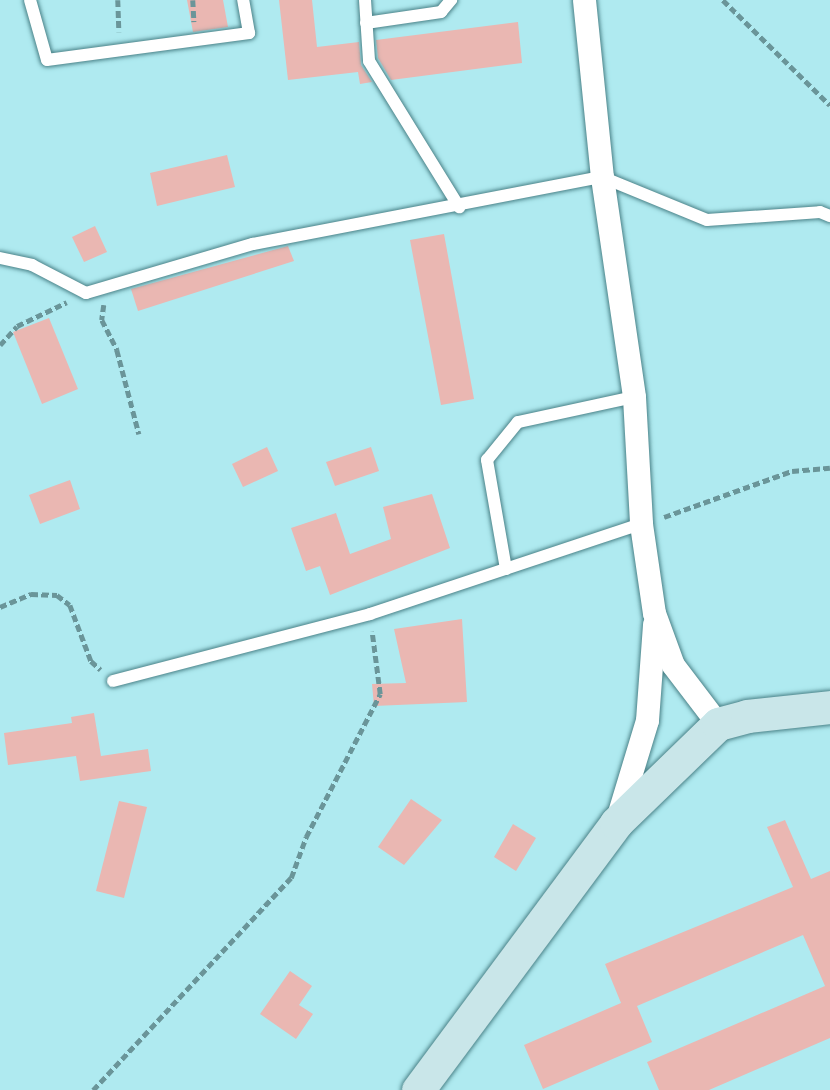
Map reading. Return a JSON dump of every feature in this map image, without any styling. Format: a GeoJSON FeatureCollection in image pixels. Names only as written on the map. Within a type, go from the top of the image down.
{"type":"FeatureCollection","features":[{"type":"Feature","properties":{"kind":"street"},"geometry":{"type":"LineString","coordinates":[[584,0],[602,177],[634,397],[641,524],[654,614],[647,720],[616,823]]}},
{"type":"Feature","properties":{"kind":"street"},"geometry":{"type":"LineString","coordinates":[[654,614],[673,665],[718,724]]}},
{"type":"Feature","properties":{"kind":"street"},"geometry":{"type":"LineString","coordinates":[[418,1090],[616,823],[718,724],[747,716],[830,708]]}},
{"type":"Feature","properties":{"kind":"lane"},"geometry":{"type":"LineString","coordinates":[[30,0],[47,60],[249,33],[243,0]]}},
{"type":"Feature","properties":{"kind":"lane"},"geometry":{"type":"LineString","coordinates":[[365,0],[369,61],[459,207]]}},
{"type":"Feature","properties":{"kind":"lane"},"geometry":{"type":"LineString","coordinates":[[366,23],[441,12],[451,0]]}},
{"type":"Feature","properties":{"kind":"lane"},"geometry":{"type":"LineString","coordinates":[[0,258],[32,265],[86,293],[253,244],[459,207],[602,177],[707,219],[820,212],[830,216]]}},
{"type":"Feature","properties":{"kind":"lane"},"geometry":{"type":"LineString","coordinates":[[506,569],[487,460],[518,422],[634,397]]}},
{"type":"Feature","properties":{"kind":"lane"},"geometry":{"type":"LineString","coordinates":[[113,681],[370,614],[641,524]]}},
{"type":"Feature","properties":{"kind":"path"},"geometry":{"type":"LineString","coordinates":[[118,0],[121,50]]}},
{"type":"Feature","properties":{"kind":"path"},"geometry":{"type":"LineString","coordinates":[[723,0],[830,105]]}},
{"type":"Feature","properties":{"kind":"path"},"geometry":{"type":"LineString","coordinates":[[108,286],[102,320],[117,350],[139,434]]}},
{"type":"Feature","properties":{"kind":"path"},"geometry":{"type":"LineString","coordinates":[[0,345],[18,326],[86,293]]}},
{"type":"Feature","properties":{"kind":"path"},"geometry":{"type":"LineString","coordinates":[[641,524],[792,471],[830,468]]}},
{"type":"Feature","properties":{"kind":"path"},"geometry":{"type":"LineString","coordinates":[[0,607],[32,594],[57,595],[70,605],[91,661],[113,681]]}},
{"type":"Feature","properties":{"kind":"path"},"geometry":{"type":"LineString","coordinates":[[93,1090],[290,878],[306,837],[380,694],[370,614]]}},
{"type":"Feature","properties":{"kind":"building"},"geometry":{"type":"Polygon","coordinates":[[[187,0],[223,0],[228,27],[193,32],[187,0]]]}},
{"type":"Feature","properties":{"kind":"building"},"geometry":{"type":"Polygon","coordinates":[[[279,0],[312,0],[317,47],[359,42],[361,65],[372,82],[360,84],[358,72],[288,80],[279,0]]]}},
{"type":"Feature","properties":{"kind":"building"},"geometry":{"type":"Polygon","coordinates":[[[518,22],[522,63],[391,80],[378,58],[376,40],[518,22]]]}},
{"type":"Feature","properties":{"kind":"building"},"geometry":{"type":"Polygon","coordinates":[[[227,155],[235,187],[157,206],[150,173],[227,155]]]}},
{"type":"Feature","properties":{"kind":"building"},"geometry":{"type":"Polygon","coordinates":[[[95,226],[107,252],[84,262],[72,237],[95,226]]]}},
{"type":"Feature","properties":{"kind":"building"},"geometry":{"type":"Polygon","coordinates":[[[444,234],[474,399],[441,405],[410,240],[444,234]]]}},
{"type":"Feature","properties":{"kind":"building"},"geometry":{"type":"Polygon","coordinates":[[[288,246],[294,261],[138,311],[131,289],[288,246]]]}},
{"type":"Feature","properties":{"kind":"building"},"geometry":{"type":"Polygon","coordinates":[[[49,318],[78,389],[42,404],[13,332],[49,318]]]}},
{"type":"Feature","properties":{"kind":"building"},"geometry":{"type":"Polygon","coordinates":[[[267,447],[278,471],[243,487],[232,464],[267,447]]]}},
{"type":"Feature","properties":{"kind":"building"},"geometry":{"type":"Polygon","coordinates":[[[371,447],[379,471],[335,486],[326,462],[371,447]]]}},
{"type":"Feature","properties":{"kind":"building"},"geometry":{"type":"Polygon","coordinates":[[[70,480],[80,509],[40,524],[29,495],[70,480]]]}},
{"type":"Feature","properties":{"kind":"building"},"geometry":{"type":"Polygon","coordinates":[[[432,494],[450,548],[330,595],[320,566],[306,571],[291,528],[336,513],[350,554],[391,539],[383,507],[432,494]]]}},
{"type":"Feature","properties":{"kind":"building"},"geometry":{"type":"Polygon","coordinates":[[[462,619],[467,702],[374,706],[372,684],[406,683],[394,629],[462,619]]]}},
{"type":"Feature","properties":{"kind":"building"},"geometry":{"type":"Polygon","coordinates":[[[94,713],[101,756],[148,749],[151,771],[80,781],[76,756],[8,765],[4,733],[72,723],[71,717],[94,713]]]}},
{"type":"Feature","properties":{"kind":"building"},"geometry":{"type":"Polygon","coordinates":[[[411,799],[442,820],[404,865],[378,847],[411,799]]]}},
{"type":"Feature","properties":{"kind":"building"},"geometry":{"type":"Polygon","coordinates":[[[119,801],[147,807],[124,898],[96,891],[119,801]]]}},
{"type":"Feature","properties":{"kind":"building"},"geometry":{"type":"Polygon","coordinates":[[[785,820],[811,879],[830,871],[830,1038],[709,1090],[659,1090],[647,1062],[825,986],[803,935],[637,1006],[652,1042],[543,1089],[524,1045],[621,1003],[605,964],[793,887],[767,827],[785,820]]]}},
{"type":"Feature","properties":{"kind":"building"},"geometry":{"type":"Polygon","coordinates":[[[513,824],[536,838],[516,871],[494,857],[513,824]]]}},
{"type":"Feature","properties":{"kind":"building"},"geometry":{"type":"Polygon","coordinates":[[[290,971],[312,986],[299,1005],[313,1014],[296,1039],[260,1014],[290,971]]]}}]}
